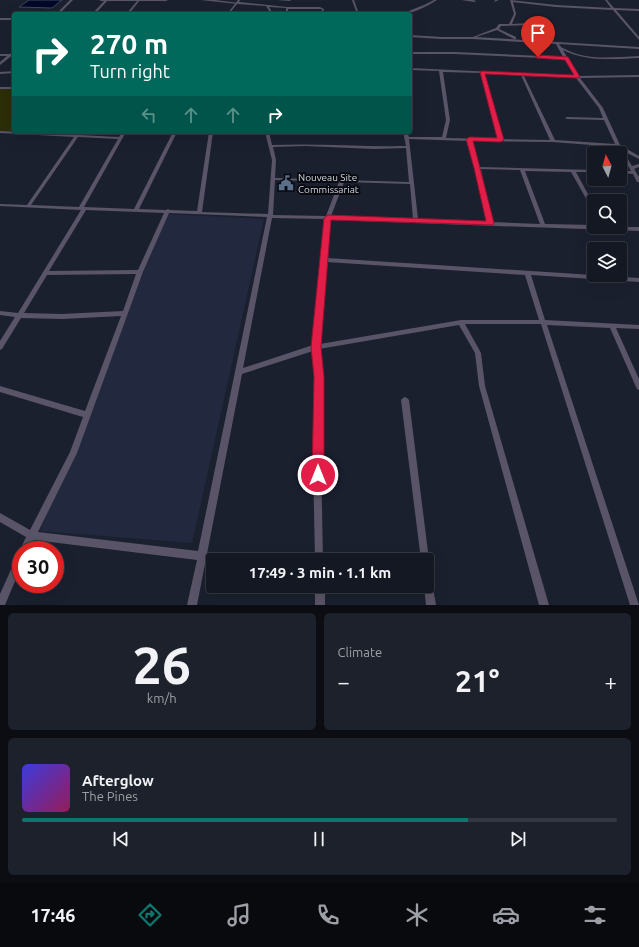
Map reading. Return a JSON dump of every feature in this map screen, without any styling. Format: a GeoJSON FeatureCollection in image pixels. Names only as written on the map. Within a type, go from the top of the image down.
{"type":"FeatureCollection","features":[{"type":"Feature","properties":{"kind":"street"},"geometry":{"type":"LineString","coordinates":[[59,12],[72,0]]}},
{"type":"Feature","properties":{"kind":"street"},"geometry":{"type":"LineString","coordinates":[[101,0],[166,0]]}},
{"type":"Feature","properties":{"kind":"street"},"geometry":{"type":"LineString","coordinates":[[94,12],[106,0]]}},
{"type":"Feature","properties":{"kind":"street"},"geometry":{"type":"LineString","coordinates":[[129,12],[139,0]]}},
{"type":"Feature","properties":{"kind":"street"},"geometry":{"type":"LineString","coordinates":[[203,0],[238,1],[287,8],[320,8],[323,9],[322,12]]}},
{"type":"Feature","properties":{"kind":"street"},"geometry":{"type":"LineString","coordinates":[[278,0],[290,0]]}},
{"type":"Feature","properties":{"kind":"street"},"geometry":{"type":"LineString","coordinates":[[354,0],[357,12]]}},
{"type":"Feature","properties":{"kind":"street"},"geometry":{"type":"LineString","coordinates":[[408,12],[425,6],[436,0]]}},
{"type":"Feature","properties":{"kind":"street"},"geometry":{"type":"LineString","coordinates":[[462,0],[475,1]]}},
{"type":"Feature","properties":{"kind":"street"},"geometry":{"type":"LineString","coordinates":[[510,24],[515,14],[512,0],[556,6],[614,10],[639,10]]}},
{"type":"Feature","properties":{"kind":"street"},"geometry":{"type":"LineString","coordinates":[[606,0],[639,39]]}},
{"type":"Feature","properties":{"kind":"street"},"geometry":{"type":"LineString","coordinates":[[230,12],[238,1]]}},
{"type":"Feature","properties":{"kind":"street"},"geometry":{"type":"LineString","coordinates":[[268,6],[271,12]]}},
{"type":"Feature","properties":{"kind":"street"},"geometry":{"type":"LineString","coordinates":[[0,19],[12,19]]}},
{"type":"Feature","properties":{"kind":"street"},"geometry":{"type":"LineString","coordinates":[[472,38],[497,29],[500,26],[510,24],[529,24]]}},
{"type":"Feature","properties":{"kind":"street"},"geometry":{"type":"LineString","coordinates":[[497,29],[507,35],[523,40]]}},
{"type":"Feature","properties":{"kind":"street"},"geometry":{"type":"LineString","coordinates":[[412,36],[472,38],[487,40],[523,40],[559,45],[620,46],[639,48]]}},
{"type":"Feature","properties":{"kind":"street"},"geometry":{"type":"LineString","coordinates":[[559,45],[572,54],[588,57],[639,57]]}},
{"type":"Feature","properties":{"kind":"street"},"geometry":{"type":"LineString","coordinates":[[407,138],[553,141],[618,146],[601,108],[577,77],[559,45]]}},
{"type":"Feature","properties":{"kind":"street"},"geometry":{"type":"LineString","coordinates":[[412,53],[455,53],[566,58]]}},
{"type":"Feature","properties":{"kind":"street"},"geometry":{"type":"LineString","coordinates":[[0,55],[12,54]]}},
{"type":"Feature","properties":{"kind":"street"},"geometry":{"type":"LineString","coordinates":[[0,64],[12,55]]}},
{"type":"Feature","properties":{"kind":"street"},"geometry":{"type":"LineString","coordinates":[[412,69],[577,77],[639,76]]}},
{"type":"Feature","properties":{"kind":"street"},"geometry":{"type":"LineString","coordinates":[[441,71],[448,120],[444,138]]}},
{"type":"Feature","properties":{"kind":"street"},"geometry":{"type":"LineString","coordinates":[[0,73],[12,72]]}},
{"type":"Feature","properties":{"kind":"street"},"geometry":{"type":"LineString","coordinates":[[482,72],[500,140]]}},
{"type":"Feature","properties":{"kind":"street"},"geometry":{"type":"LineString","coordinates":[[522,74],[553,141]]}},
{"type":"Feature","properties":{"kind":"street"},"geometry":{"type":"LineString","coordinates":[[0,88],[12,88]]}},
{"type":"Feature","properties":{"kind":"street"},"geometry":{"type":"LineString","coordinates":[[567,118],[606,119]]}},
{"type":"Feature","properties":{"kind":"street"},"geometry":{"type":"LineString","coordinates":[[0,137],[2,132],[12,132]]}},
{"type":"Feature","properties":{"kind":"street"},"geometry":{"type":"LineString","coordinates":[[46,134],[120,138]]}},
{"type":"Feature","properties":{"kind":"street"},"geometry":{"type":"LineString","coordinates":[[0,347],[83,208],[123,134]]}},
{"type":"Feature","properties":{"kind":"street"},"geometry":{"type":"LineString","coordinates":[[136,210],[174,134]]}},
{"type":"Feature","properties":{"kind":"street"},"geometry":{"type":"LineString","coordinates":[[199,213],[211,134]]}},
{"type":"Feature","properties":{"kind":"street"},"geometry":{"type":"LineString","coordinates":[[192,605],[240,372],[270,216],[274,160],[268,134]]}},
{"type":"Feature","properties":{"kind":"street"},"geometry":{"type":"LineString","coordinates":[[406,134],[416,221]]}},
{"type":"Feature","properties":{"kind":"street"},"geometry":{"type":"LineString","coordinates":[[28,206],[77,136]]}},
{"type":"Feature","properties":{"kind":"street"},"geometry":{"type":"LineString","coordinates":[[470,139],[490,223]]}},
{"type":"Feature","properties":{"kind":"street"},"geometry":{"type":"LineString","coordinates":[[271,146],[300,144],[381,148],[408,146]]}},
{"type":"Feature","properties":{"kind":"street"},"geometry":{"type":"LineString","coordinates":[[627,151],[639,158]]}},
{"type":"Feature","properties":{"kind":"street"},"geometry":{"type":"LineString","coordinates":[[627,160],[639,181]]}},
{"type":"Feature","properties":{"kind":"street"},"geometry":{"type":"LineString","coordinates":[[627,171],[633,170],[639,164]]}},
{"type":"Feature","properties":{"kind":"street"},"geometry":{"type":"LineString","coordinates":[[478,168],[587,171]]}},
{"type":"Feature","properties":{"kind":"street"},"geometry":{"type":"LineString","coordinates":[[522,169],[544,225]]}},
{"type":"Feature","properties":{"kind":"street"},"geometry":{"type":"LineString","coordinates":[[573,171],[587,197]]}},
{"type":"Feature","properties":{"kind":"street"},"geometry":{"type":"LineString","coordinates":[[273,179],[412,183]]}},
{"type":"Feature","properties":{"kind":"street"},"geometry":{"type":"LineString","coordinates":[[319,553],[317,461],[319,377],[316,347],[328,218],[342,181]]}},
{"type":"Feature","properties":{"kind":"street"},"geometry":{"type":"LineString","coordinates":[[0,205],[587,227]]}},
{"type":"Feature","properties":{"kind":"street"},"geometry":{"type":"LineString","coordinates":[[28,541],[72,453],[140,272],[168,211]]}},
{"type":"Feature","properties":{"kind":"street"},"geometry":{"type":"LineString","coordinates":[[627,228],[639,229]]}},
{"type":"Feature","properties":{"kind":"street"},"geometry":{"type":"LineString","coordinates":[[324,260],[639,280]]}},
{"type":"Feature","properties":{"kind":"street"},"geometry":{"type":"LineString","coordinates":[[45,273],[140,272]]}},
{"type":"Feature","properties":{"kind":"street"},"geometry":{"type":"LineString","coordinates":[[527,273],[634,605]]}},
{"type":"Feature","properties":{"kind":"street"},"geometry":{"type":"LineString","coordinates":[[0,313],[19,316],[61,317],[124,313]]}},
{"type":"Feature","properties":{"kind":"street"},"geometry":{"type":"LineString","coordinates":[[240,372],[316,347],[461,322],[543,322],[639,327]]}},
{"type":"Feature","properties":{"kind":"street"},"geometry":{"type":"LineString","coordinates":[[461,322],[478,354],[482,386],[544,605]]}},
{"type":"Feature","properties":{"kind":"street"},"geometry":{"type":"LineString","coordinates":[[612,326],[639,387]]}},
{"type":"Feature","properties":{"kind":"street"},"geometry":{"type":"LineString","coordinates":[[0,389],[86,416]]}},
{"type":"Feature","properties":{"kind":"street"},"geometry":{"type":"LineString","coordinates":[[405,400],[424,553]]}},
{"type":"Feature","properties":{"kind":"street"},"geometry":{"type":"LineString","coordinates":[[0,517],[31,535],[201,556]]}},
{"type":"Feature","properties":{"kind":"street"},"geometry":{"type":"LineString","coordinates":[[0,605],[12,578]]}},
{"type":"Feature","properties":{"kind":"street"},"geometry":{"type":"LineString","coordinates":[[320,593],[320,605]]}},
{"type":"Feature","properties":{"kind":"street"},"geometry":{"type":"LineString","coordinates":[[429,593],[431,605]]}},
{"type":"Feature","properties":{"kind":"shaded area"},"geometry":{"type":"Polygon","coordinates":[[[29,0],[62,0],[52,8],[19,7],[29,0]]]}},
{"type":"Feature","properties":{"kind":"shaded area"},"geometry":{"type":"Polygon","coordinates":[[[167,214],[264,219],[192,543],[40,531],[167,214]]]}},
{"type":"Feature","properties":{"kind":"green space"},"geometry":{"type":"Polygon","coordinates":[[[0,89],[12,89],[12,132],[0,131],[0,89]]]}},
{"type":"Feature","properties":{"kind":"place","name":"Nouveau Site Commissariat"},"geometry":{"type":"Point","coordinates":[286,183]}},
{"type":"Feature","properties":{"kind":"route"},"geometry":{"type":"LineString","coordinates":[[318,475],[319,377],[316,347],[328,218],[490,223],[470,139],[500,140],[482,72],[577,77],[566,58],[538,57]]}}]}
